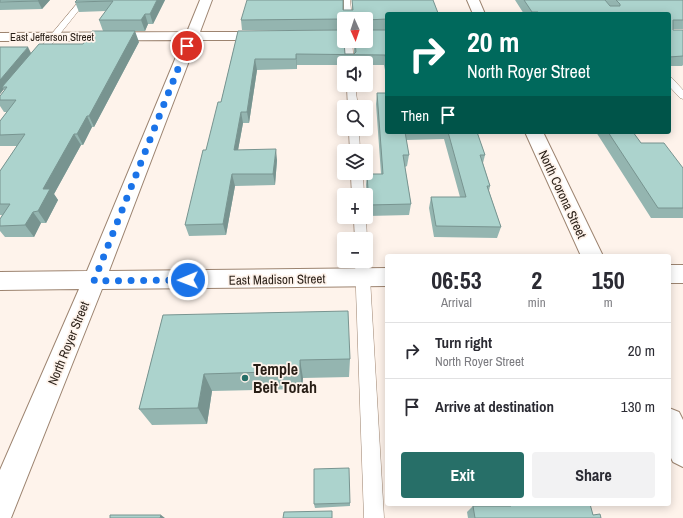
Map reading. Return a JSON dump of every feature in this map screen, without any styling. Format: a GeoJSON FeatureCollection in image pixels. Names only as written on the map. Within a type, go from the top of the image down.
{"type":"FeatureCollection","features":[{"type":"Feature","properties":{"kind":"street","name":"North Royer Street"},"geometry":{"type":"LineString","coordinates":[[0,507],[94,281],[206,0]]}},
{"type":"Feature","properties":{"kind":"street"},"geometry":{"type":"LineString","coordinates":[[473,0],[479,12]]}},
{"type":"Feature","properties":{"kind":"street","name":"East Jefferson Street"},"geometry":{"type":"LineString","coordinates":[[0,37],[283,36]]}},
{"type":"Feature","properties":{"kind":"street","name":"North Corona Street"},"geometry":{"type":"LineString","coordinates":[[535,134],[591,254]]}},
{"type":"Feature","properties":{"kind":"street","name":"East Madison Street"},"geometry":{"type":"LineString","coordinates":[[0,281],[94,281],[363,269],[385,276]]}},
{"type":"Feature","properties":{"kind":"street"},"geometry":{"type":"LineString","coordinates":[[671,274],[683,274]]}},
{"type":"Feature","properties":{"kind":"street"},"geometry":{"type":"LineString","coordinates":[[671,426],[683,452]]}},
{"type":"Feature","properties":{"kind":"lane"},"geometry":{"type":"LineString","coordinates":[[30,65],[84,0]]}},
{"type":"Feature","properties":{"kind":"lane"},"geometry":{"type":"LineString","coordinates":[[347,0],[348,12]]}},
{"type":"Feature","properties":{"kind":"lane"},"geometry":{"type":"LineString","coordinates":[[671,82],[683,96]]}},
{"type":"Feature","properties":{"kind":"lane"},"geometry":{"type":"LineString","coordinates":[[363,269],[374,518]]}},
{"type":"Feature","properties":{"kind":"building"},"geometry":{"type":"Polygon","coordinates":[[[0,0],[39,0],[0,2],[0,0]]]}},
{"type":"Feature","properties":{"kind":"building"},"geometry":{"type":"Polygon","coordinates":[[[77,0],[157,0],[150,14],[145,14],[141,20],[99,20],[113,1],[75,2],[77,0]]]}},
{"type":"Feature","properties":{"kind":"building"},"geometry":{"type":"Polygon","coordinates":[[[247,0],[343,0],[343,10],[353,10],[352,0],[433,0],[438,12],[385,12],[385,19],[373,20],[373,12],[337,12],[337,19],[241,20],[247,0]]]}},
{"type":"Feature","properties":{"kind":"building"},"geometry":{"type":"Polygon","coordinates":[[[524,0],[605,0],[610,6],[620,6],[616,0],[683,0],[683,20],[673,20],[673,30],[683,30],[683,56],[671,57],[671,12],[532,12],[524,0]]]}},
{"type":"Feature","properties":{"kind":"building"},"geometry":{"type":"Polygon","coordinates":[[[337,30],[337,48],[344,48],[345,54],[354,54],[356,52],[356,48],[373,48],[373,30],[385,30],[385,55],[296,54],[296,59],[255,59],[247,112],[241,112],[234,150],[276,149],[273,174],[232,174],[223,224],[185,225],[203,150],[206,150],[218,102],[221,102],[238,31],[337,30]]]}},
{"type":"Feature","properties":{"kind":"building"},"geometry":{"type":"Polygon","coordinates":[[[92,31],[135,31],[89,116],[87,116],[77,134],[74,134],[43,189],[50,189],[38,211],[33,212],[25,225],[0,226],[0,219],[10,204],[0,204],[0,171],[25,134],[0,135],[0,121],[16,100],[0,100],[0,96],[7,87],[2,87],[39,44],[83,44],[92,31]]]}},
{"type":"Feature","properties":{"kind":"building"},"geometry":{"type":"Polygon","coordinates":[[[0,47],[28,47],[0,80],[0,47]]]}},
{"type":"Feature","properties":{"kind":"building"},"geometry":{"type":"Polygon","coordinates":[[[377,93],[385,93],[385,134],[405,134],[409,155],[403,155],[411,204],[373,205],[373,188],[368,188],[367,180],[373,180],[373,174],[383,174],[377,93]]]}},
{"type":"Feature","properties":{"kind":"building"},"geometry":{"type":"Polygon","coordinates":[[[449,134],[478,134],[485,155],[480,155],[490,186],[487,186],[501,227],[436,226],[431,197],[466,197],[449,134]]]}},
{"type":"Feature","properties":{"kind":"building"},"geometry":{"type":"Polygon","coordinates":[[[609,134],[634,134],[641,143],[664,143],[683,168],[683,208],[658,208],[609,134]]]}},
{"type":"Feature","properties":{"kind":"building","name":"Temple Beit Torah"},"geometry":{"type":"Polygon","coordinates":[[[348,311],[350,359],[300,360],[300,371],[204,374],[198,408],[139,409],[163,315],[348,311]]]}},
{"type":"Feature","properties":{"kind":"building"},"geometry":{"type":"Polygon","coordinates":[[[349,468],[350,503],[314,504],[314,469],[349,468]]]}},
{"type":"Feature","properties":{"kind":"building"},"geometry":{"type":"Polygon","coordinates":[[[473,506],[591,506],[593,515],[600,514],[601,518],[475,518],[473,506]]]}},
{"type":"Feature","properties":{"kind":"building"},"geometry":{"type":"Polygon","coordinates":[[[332,511],[332,518],[283,518],[284,512],[332,511]]]}},
{"type":"Feature","properties":{"kind":"building"},"geometry":{"type":"Polygon","coordinates":[[[110,515],[161,515],[160,518],[110,518],[110,515]]]}},
{"type":"Feature","properties":{"kind":"place","name":"Temple Beit Torah"},"geometry":{"type":"Point","coordinates":[245,378]}},
{"type":"Feature","properties":{"kind":"route"},"geometry":{"type":"LineString","coordinates":[[187,46],[94,281],[188,280]]}}]}
